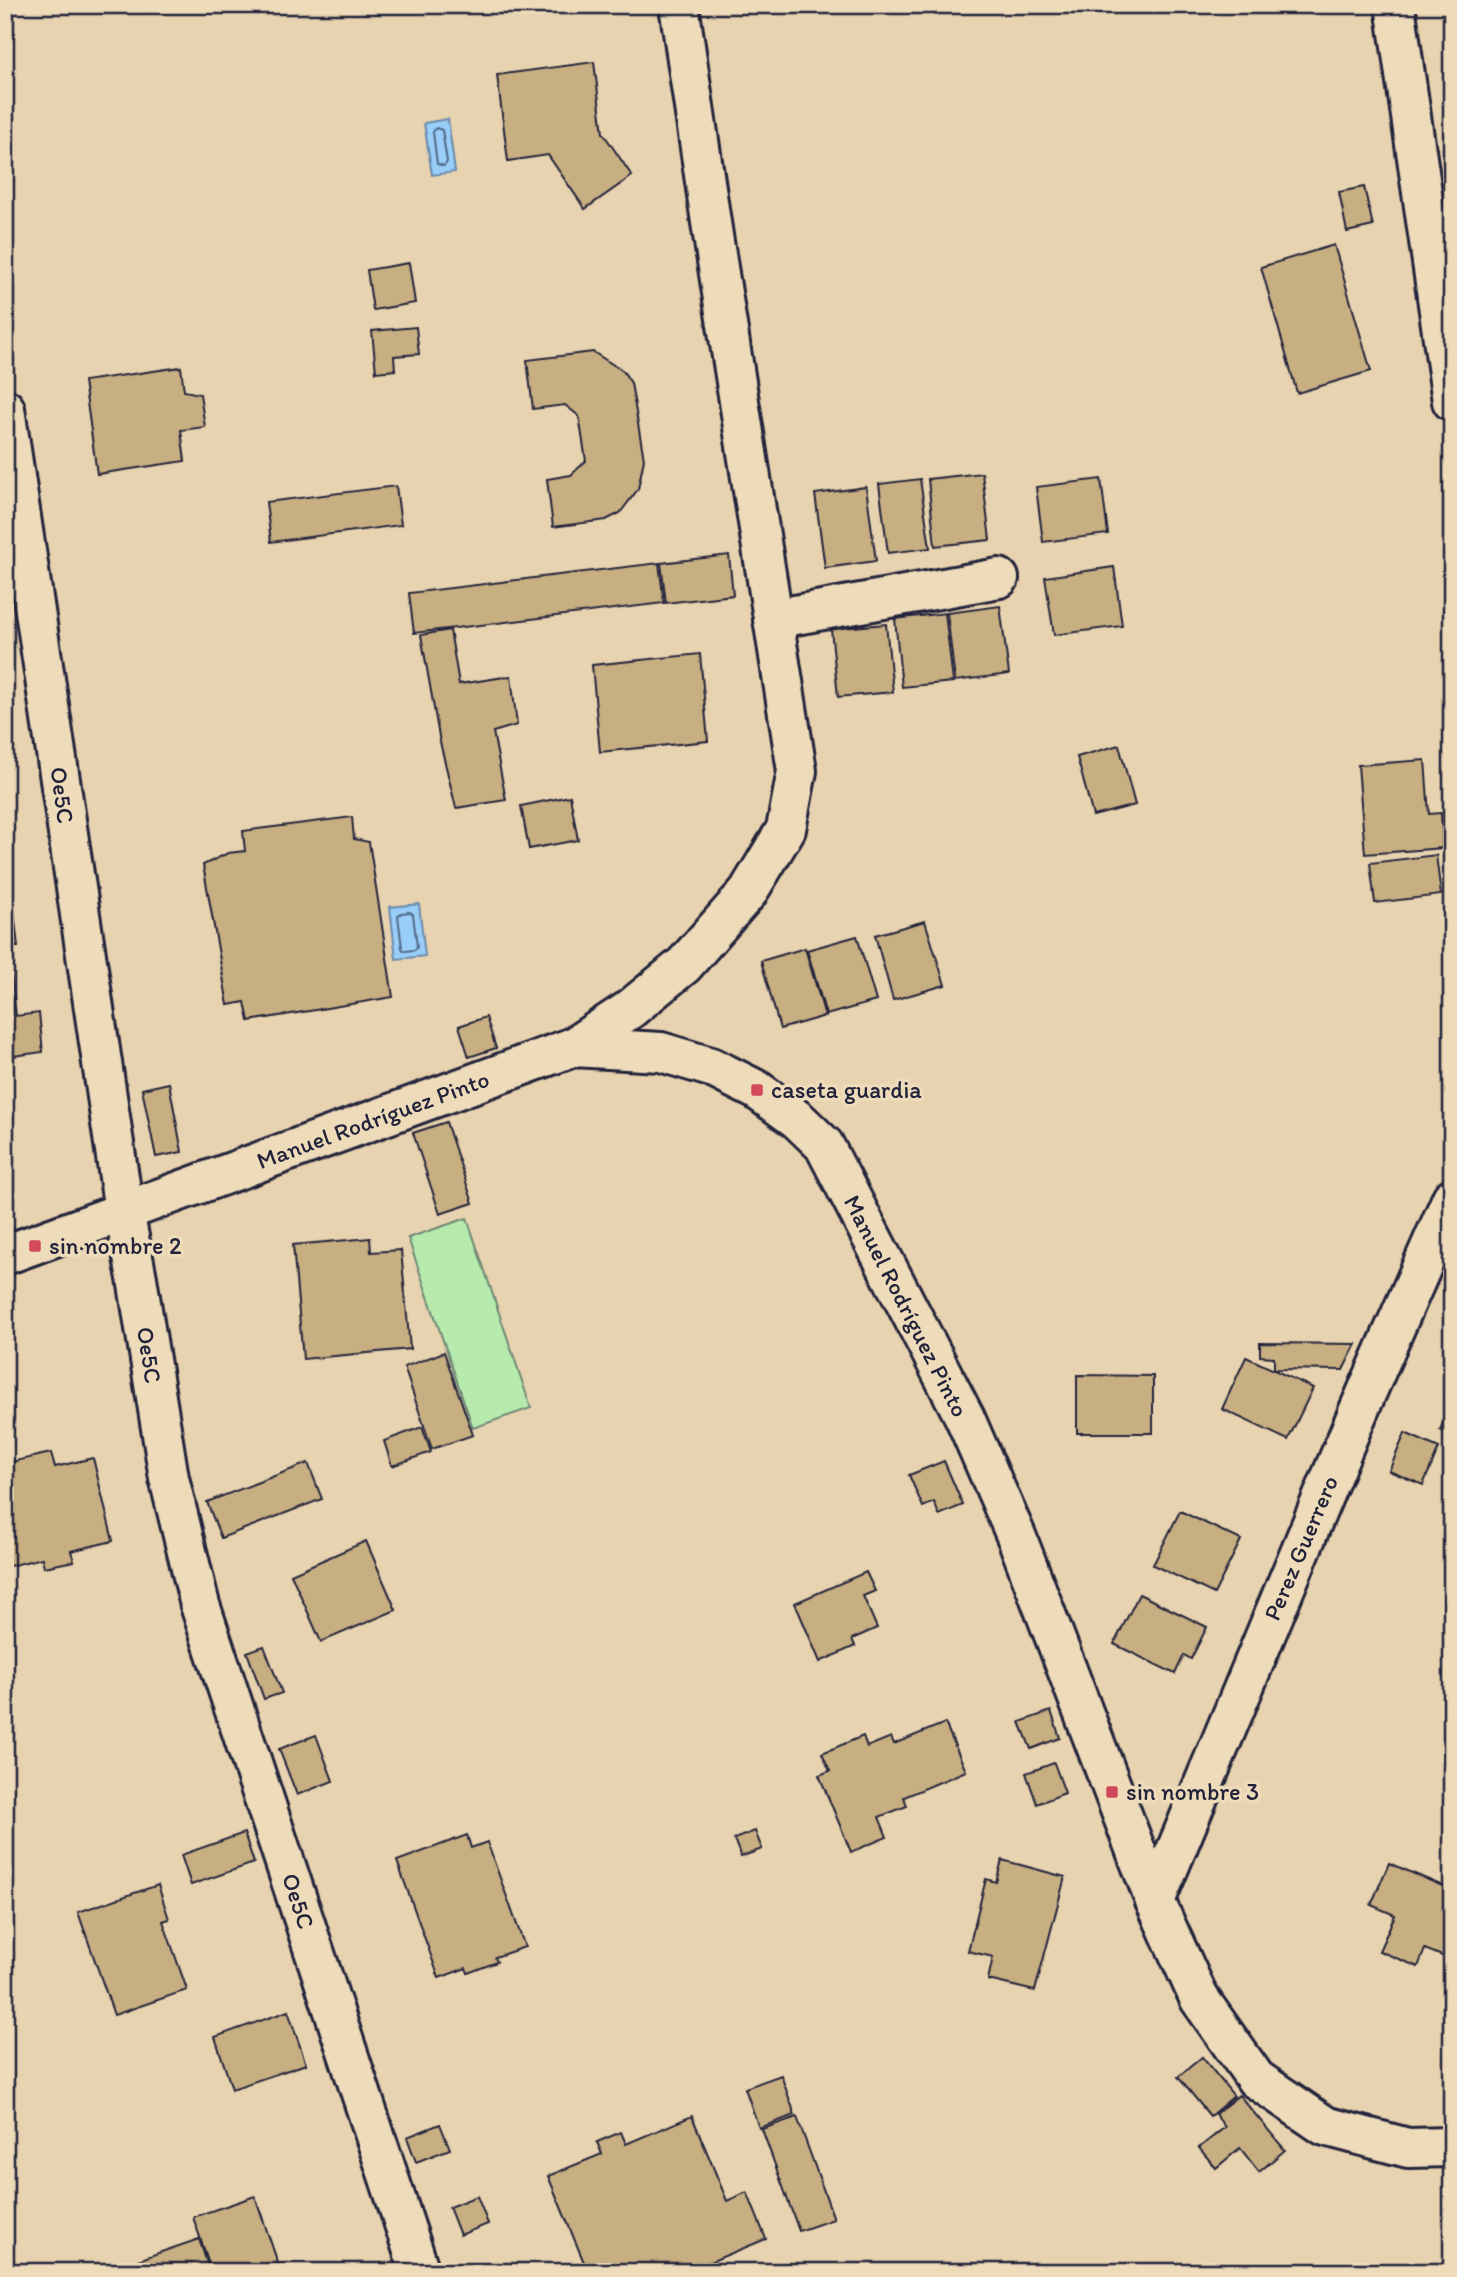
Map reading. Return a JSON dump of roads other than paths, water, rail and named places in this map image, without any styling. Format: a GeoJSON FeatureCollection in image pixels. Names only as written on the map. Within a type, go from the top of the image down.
{"type":"FeatureCollection","features":[{"type":"Feature","properties":{"kind":"street"},"geometry":{"type":"LineString","coordinates":[[573,1047],[629,1010],[684,965],[748,892],[786,829],[797,771],[712,229],[680,5]]}},
{"type":"Feature","properties":{"kind":"street"},"geometry":{"type":"LineString","coordinates":[[1395,5],[1452,401]]}},
{"type":"Feature","properties":{"kind":"street","name":"Oe5C"},"geometry":{"type":"LineString","coordinates":[[5,409],[124,1211],[169,1478],[200,1605],[420,2272]]}},
{"type":"Feature","properties":{"kind":"street"},"geometry":{"type":"LineString","coordinates":[[773,618],[999,578]]}},
{"type":"Feature","properties":{"kind":"street","name":"Manuel Rodríguez Pinto"},"geometry":{"type":"LineString","coordinates":[[5,1255],[573,1047],[661,1052],[711,1067],[757,1090],[798,1120],[824,1146],[965,1418],[1017,1538],[1155,1900],[1199,1998],[1256,2079],[1325,2126],[1408,2148],[1452,2147]]}},
{"type":"Feature","properties":{"kind":"street","name":"Perez Guerrero"},"geometry":{"type":"LineString","coordinates":[[1155,1900],[1359,1410],[1452,1198]]}},
{"type":"Feature","properties":{"kind":"water"},"geometry":{"type":"Polygon","coordinates":[[[448,119],[455,172],[432,175],[424,123],[448,119]]]}},
{"type":"Feature","properties":{"kind":"water"},"geometry":{"type":"Polygon","coordinates":[[[419,904],[425,956],[396,959],[390,907],[419,904]]]}},
{"type":"Feature","properties":{"kind":"place","name":"caseta guardia"},"geometry":{"type":"Point","coordinates":[757,1090]}},
{"type":"Feature","properties":{"kind":"place","name":"sin nombre 2"},"geometry":{"type":"Point","coordinates":[35,1246]}},
{"type":"Feature","properties":{"kind":"place","name":"sin nombre 3"},"geometry":{"type":"Point","coordinates":[1112,1792]}}]}
